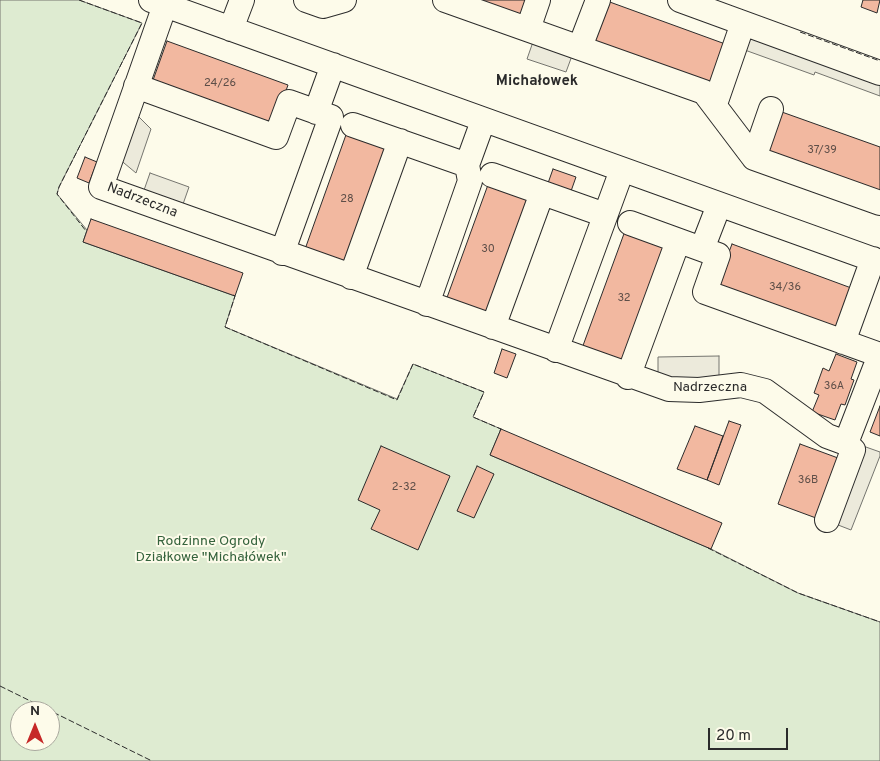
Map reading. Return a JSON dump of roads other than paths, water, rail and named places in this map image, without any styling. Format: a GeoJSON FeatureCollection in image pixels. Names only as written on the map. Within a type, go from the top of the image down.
{"type":"FeatureCollection","features":[{"type":"Feature","properties":{"kind":"street"},"geometry":{"type":"LineString","coordinates":[[231,29],[242,0]]}},
{"type":"Feature","properties":{"kind":"street"},"geometry":{"type":"LineString","coordinates":[[445,0],[704,92],[715,104],[754,158],[880,203]]}},
{"type":"Feature","properties":{"kind":"street"},"geometry":{"type":"LineString","coordinates":[[528,29],[538,0]]}},
{"type":"Feature","properties":{"kind":"street"},"geometry":{"type":"LineString","coordinates":[[580,47],[598,0]]}},
{"type":"Feature","properties":{"kind":"street"},"geometry":{"type":"LineString","coordinates":[[680,0],[880,73]]}},
{"type":"Feature","properties":{"kind":"street","name":"Nadrzeczna"},"geometry":{"type":"LineString","coordinates":[[843,342],[876,260],[483,121],[158,2],[136,86],[101,187],[628,377],[669,389],[699,390],[741,385],[765,391],[828,436],[846,443]]}},
{"type":"Feature","properties":{"kind":"street"},"geometry":{"type":"LineString","coordinates":[[715,104],[743,23]]}},
{"type":"Feature","properties":{"kind":"street"},"geometry":{"type":"LineString","coordinates":[[316,112],[333,65]]}},
{"type":"Feature","properties":{"kind":"street"},"geometry":{"type":"LineString","coordinates":[[136,86],[276,138],[289,102],[332,117],[282,253]]}},
{"type":"Feature","properties":{"kind":"street"},"geometry":{"type":"LineString","coordinates":[[754,158],[771,109]]}},
{"type":"Feature","properties":{"kind":"street"},"geometry":{"type":"LineString","coordinates":[[427,304],[470,181],[467,165],[483,121]]}},
{"type":"Feature","properties":{"kind":"street"},"geometry":{"type":"LineString","coordinates":[[353,124],[467,165]]}},
{"type":"Feature","properties":{"kind":"street"},"geometry":{"type":"LineString","coordinates":[[351,277],[400,141]]}},
{"type":"Feature","properties":{"kind":"street"},"geometry":{"type":"LineString","coordinates":[[556,350],[622,170]]}},
{"type":"Feature","properties":{"kind":"street"},"geometry":{"type":"LineString","coordinates":[[492,175],[605,215]]}},
{"type":"Feature","properties":{"kind":"street"},"geometry":{"type":"LineString","coordinates":[[493,327],[542,193]]}},
{"type":"Feature","properties":{"kind":"street"},"geometry":{"type":"LineString","coordinates":[[702,249],[719,205]]}},
{"type":"Feature","properties":{"kind":"street"},"geometry":{"type":"LineString","coordinates":[[630,224],[718,255],[705,292],[880,355],[878,368],[846,443],[853,450],[827,520]]}},
{"type":"Feature","properties":{"kind":"street"},"geometry":{"type":"LineString","coordinates":[[628,377],[678,241]]}},
{"type":"Feature","properties":{"kind":"district","name":"Michałowek"},"geometry":{"type":"Point","coordinates":[537,82]}},
{"type":"Feature","properties":{"kind":"park label","name":"Rodzinne Ogrody Działkowe \"Michałówek\""},"geometry":{"type":"Point","coordinates":[211,550]}}]}
